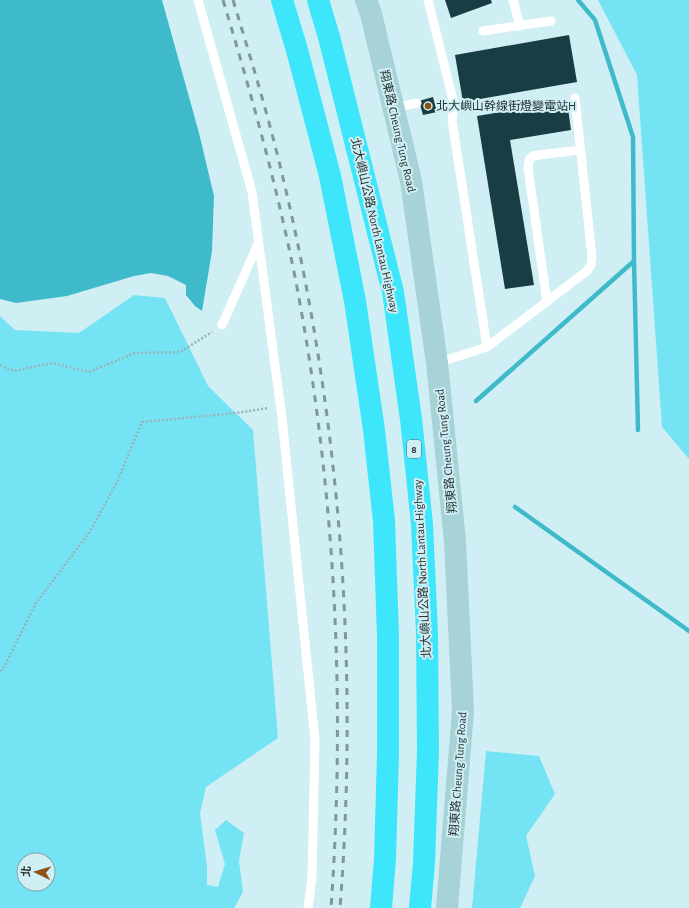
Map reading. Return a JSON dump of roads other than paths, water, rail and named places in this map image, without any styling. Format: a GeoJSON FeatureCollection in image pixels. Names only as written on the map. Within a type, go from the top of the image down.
{"type":"FeatureCollection","features":[{"type":"Feature","properties":{"kind":"highway"},"geometry":{"type":"LineString","coordinates":[[282,0],[297,50],[330,176],[355,301],[374,430],[384,521],[388,636],[388,754],[385,852],[381,908]]}},
{"type":"Feature","properties":{"kind":"highway","name":"北大嶼山公路 North Lantau Highway"},"geometry":{"type":"LineString","coordinates":[[318,0],[329,37],[393,292],[411,419],[422,524],[427,633],[428,751],[424,863],[420,908]]}},
{"type":"Feature","properties":{"kind":"main road","name":"翔東路 Cheung Tung Road"},"geometry":{"type":"LineString","coordinates":[[366,0],[371,14],[411,181],[437,363],[455,541],[463,711],[447,908]]}},
{"type":"Feature","properties":{"kind":"lane"},"geometry":{"type":"LineString","coordinates":[[198,0],[252,192],[280,406],[315,740],[312,877],[308,908]]}},
{"type":"Feature","properties":{"kind":"lane"},"geometry":{"type":"LineString","coordinates":[[428,0],[454,104],[452,120],[487,347]]}},
{"type":"Feature","properties":{"kind":"lane"},"geometry":{"type":"LineString","coordinates":[[513,0],[520,26]]}},
{"type":"Feature","properties":{"kind":"lane"},"geometry":{"type":"LineString","coordinates":[[483,31],[551,21]]}},
{"type":"Feature","properties":{"kind":"lane"},"geometry":{"type":"LineString","coordinates":[[437,363],[487,347],[587,271],[592,257],[575,98]]}},
{"type":"Feature","properties":{"kind":"lane"},"geometry":{"type":"LineString","coordinates":[[394,108],[417,103]]}},
{"type":"Feature","properties":{"kind":"lane"},"geometry":{"type":"LineString","coordinates":[[547,302],[528,168],[529,160],[533,156],[580,150]]}},
{"type":"Feature","properties":{"kind":"lane"},"geometry":{"type":"LineString","coordinates":[[222,325],[258,243]]}},
{"type":"Feature","properties":{"kind":"waterway"},"geometry":{"type":"LineString","coordinates":[[578,0],[595,20],[633,137],[638,430]]}},
{"type":"Feature","properties":{"kind":"waterway"},"geometry":{"type":"LineString","coordinates":[[476,401],[634,261]]}},
{"type":"Feature","properties":{"kind":"waterway"},"geometry":{"type":"LineString","coordinates":[[515,507],[689,631]]}},
{"type":"Feature","properties":{"kind":"railway"},"geometry":{"type":"LineString","coordinates":[[223,0],[263,140],[289,246],[309,359],[320,437],[334,594],[337,672],[337,751],[331,908]]}},
{"type":"Feature","properties":{"kind":"railway"},"geometry":{"type":"LineString","coordinates":[[233,0],[272,133],[303,268],[319,358],[331,449],[340,541],[345,633],[347,724],[345,816],[340,908]]}},
{"type":"Feature","properties":{"kind":"place","name":"北大嶼山幹線街燈變電站H"},"geometry":{"type":"Point","coordinates":[428,106]}}]}
